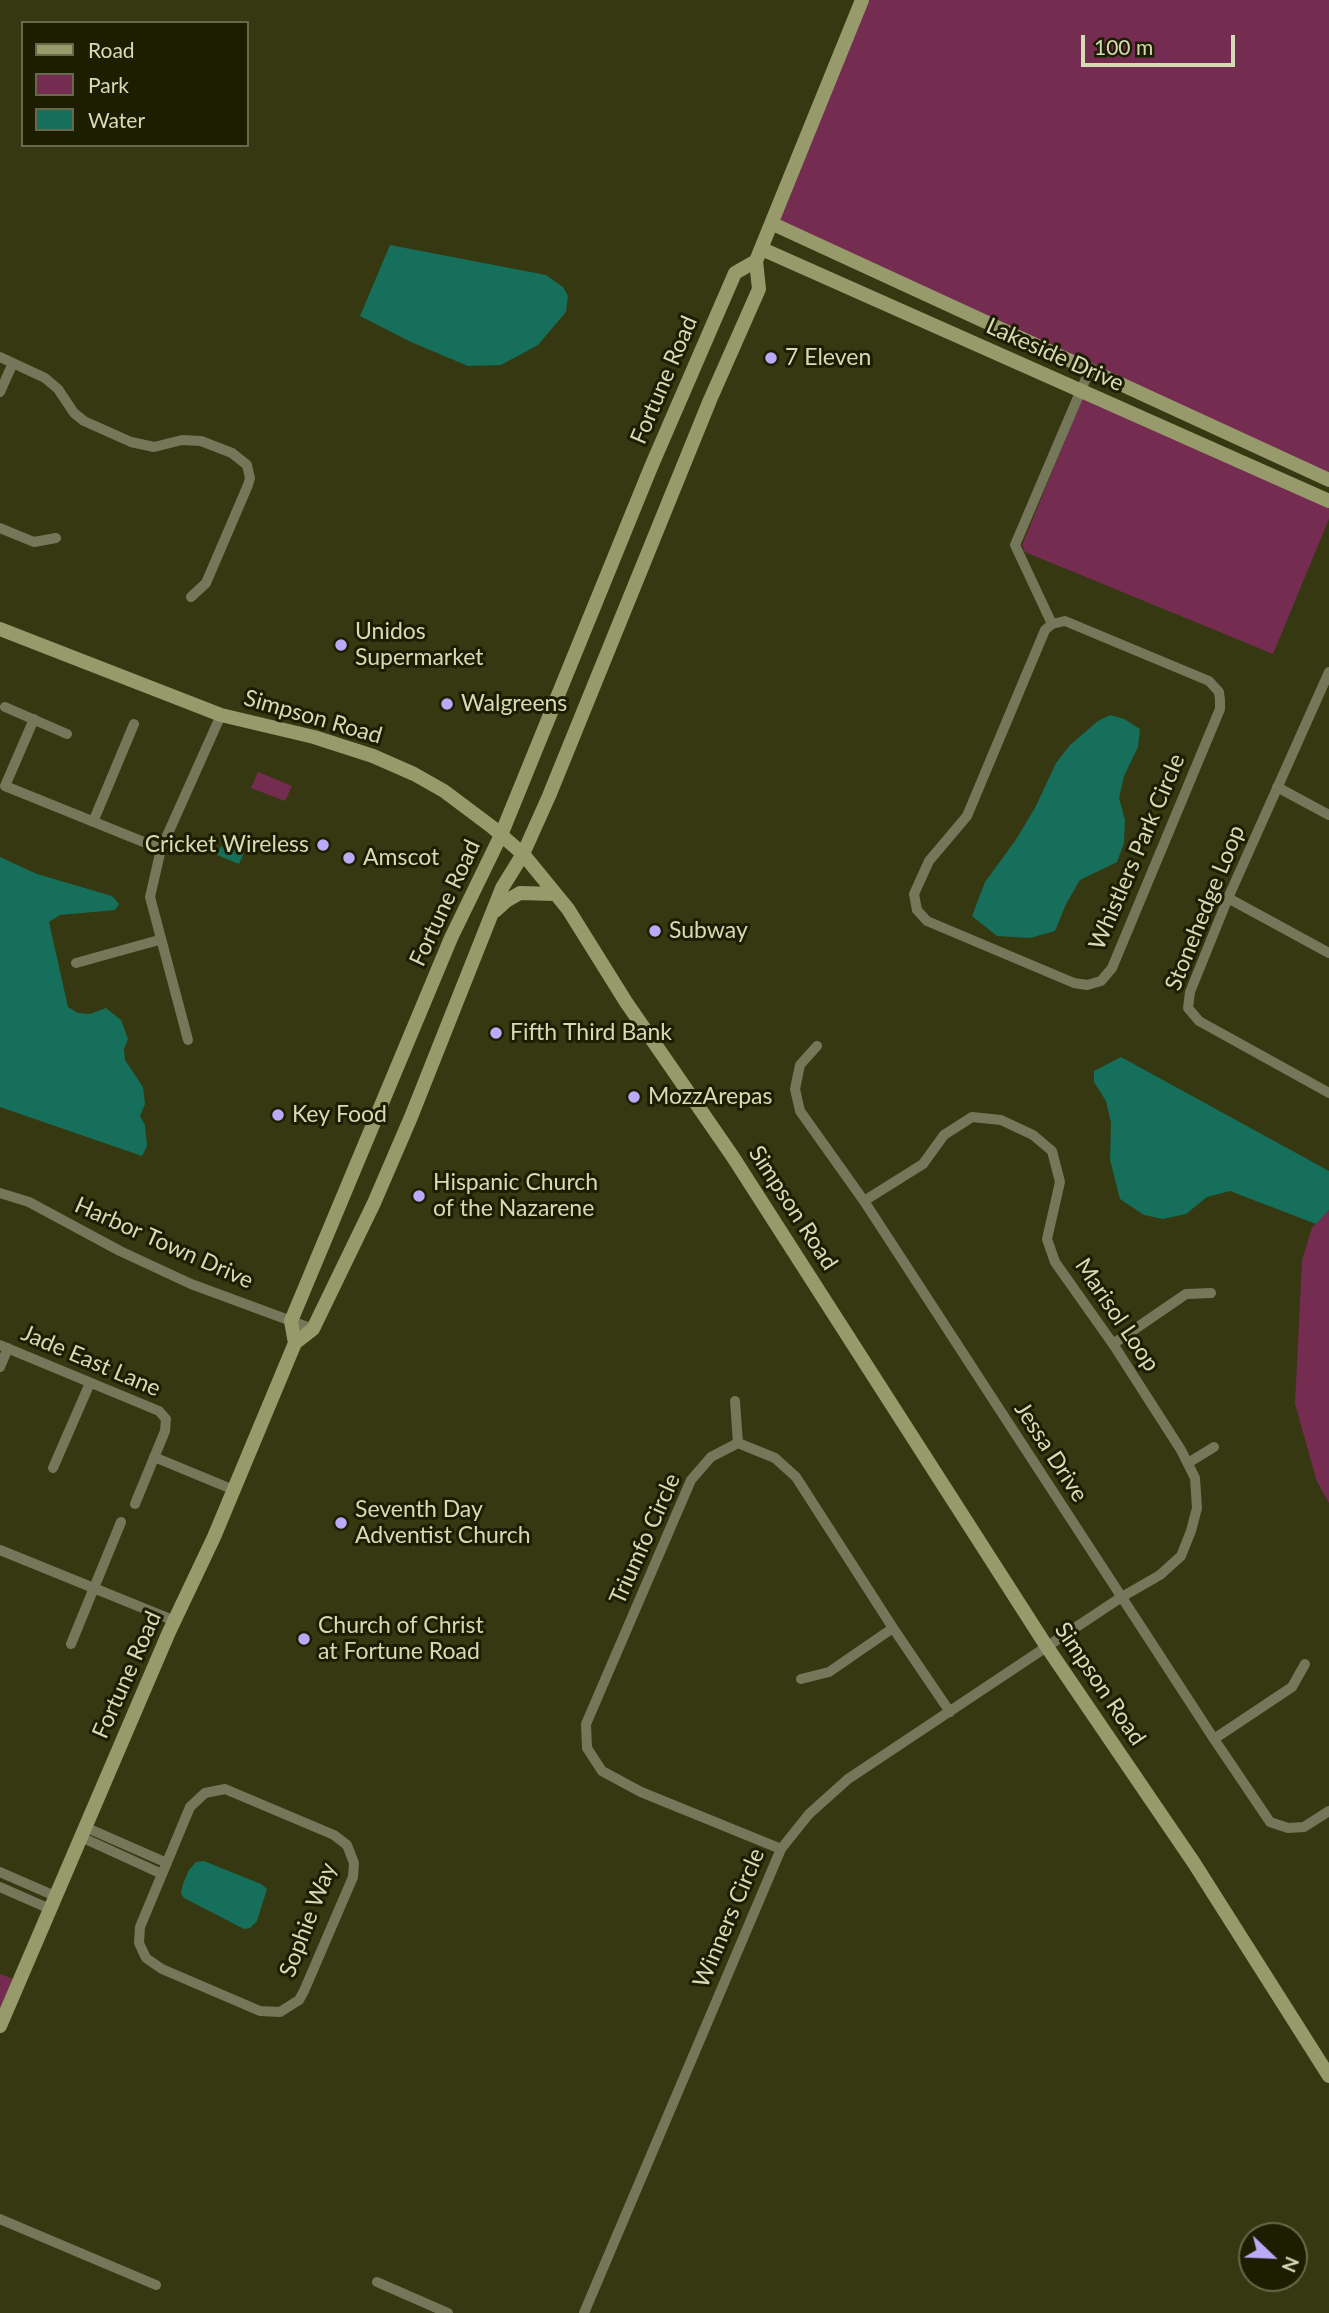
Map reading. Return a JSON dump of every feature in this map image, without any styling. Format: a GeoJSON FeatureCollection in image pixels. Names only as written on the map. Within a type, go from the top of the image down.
{"type":"FeatureCollection","features":[{"type":"Feature","properties":{"kind":"main road","name":"Fortune Road"},"geometry":{"type":"LineString","coordinates":[[0,2026],[234,1490],[295,1343],[313,1329],[395,1156],[502,888],[523,854],[549,796],[710,400],[759,289],[759,255],[862,0]]}},
{"type":"Feature","properties":{"kind":"main road","name":"Lakeside Drive"},"geometry":{"type":"LineString","coordinates":[[773,224],[1329,480]]}},
{"type":"Feature","properties":{"kind":"main road","name":"Fortune Road"},"geometry":{"type":"LineString","coordinates":[[291,1321],[451,938],[501,835],[651,467],[735,273],[759,255]]}},
{"type":"Feature","properties":{"kind":"main road","name":"Lakeside Drive"},"geometry":{"type":"LineString","coordinates":[[759,255],[1079,390],[1329,500]]}},
{"type":"Feature","properties":{"kind":"main road","name":"Simpson Road"},"geometry":{"type":"LineString","coordinates":[[0,629],[221,715],[314,737],[373,756],[444,791],[523,854],[568,909],[626,1002],[733,1157],[1047,1647],[1194,1863],[1329,2076]]}},
{"type":"Feature","properties":{"kind":"main road"},"geometry":{"type":"LineString","coordinates":[[492,915],[506,901],[520,893],[555,894]]}},
{"type":"Feature","properties":{"kind":"main road"},"geometry":{"type":"LineString","coordinates":[[291,1321],[295,1343]]}},
{"type":"Feature","properties":{"kind":"street"},"geometry":{"type":"LineString","coordinates":[[0,358],[52,383],[74,413],[84,421],[131,442],[154,447],[182,440],[201,441],[232,453],[247,465],[250,478],[243,498],[206,583],[191,597]]}},
{"type":"Feature","properties":{"kind":"street"},"geometry":{"type":"LineString","coordinates":[[0,392],[13,363]]}},
{"type":"Feature","properties":{"kind":"street"},"geometry":{"type":"LineString","coordinates":[[1052,624],[1015,545],[1090,369]]}},
{"type":"Feature","properties":{"kind":"street"},"geometry":{"type":"LineString","coordinates":[[0,528],[34,542],[56,538]]}},
{"type":"Feature","properties":{"kind":"street","name":"Whistlers Park Circle"},"geometry":{"type":"LineString","coordinates":[[1065,621],[1209,681],[1219,692],[1220,700],[1220,709],[1112,968],[1101,981],[1087,985],[1074,983],[927,921],[921,916],[914,902],[916,885],[929,861],[967,816],[1045,630],[1052,624],[1065,621]]}},
{"type":"Feature","properties":{"kind":"street","name":"Stonehedge Loop"},"geometry":{"type":"LineString","coordinates":[[1329,672],[1228,898],[1190,992],[1188,1008],[1199,1021],[1329,1093]]}},
{"type":"Feature","properties":{"kind":"street"},"geometry":{"type":"LineString","coordinates":[[5,707],[67,734]]}},
{"type":"Feature","properties":{"kind":"street"},"geometry":{"type":"LineString","coordinates":[[188,1040],[159,940],[150,897],[161,849],[221,715]]}},
{"type":"Feature","properties":{"kind":"street"},"geometry":{"type":"LineString","coordinates":[[0,799],[34,719]]}},
{"type":"Feature","properties":{"kind":"street"},"geometry":{"type":"LineString","coordinates":[[93,822],[134,724]]}},
{"type":"Feature","properties":{"kind":"street"},"geometry":{"type":"LineString","coordinates":[[5,786],[161,849]]}},
{"type":"Feature","properties":{"kind":"street"},"geometry":{"type":"LineString","coordinates":[[1277,787],[1329,815]]}},
{"type":"Feature","properties":{"kind":"street"},"geometry":{"type":"LineString","coordinates":[[1228,898],[1329,953]]}},
{"type":"Feature","properties":{"kind":"street"},"geometry":{"type":"LineString","coordinates":[[76,962],[159,940]]}},
{"type":"Feature","properties":{"kind":"street","name":"Jessa Drive"},"geometry":{"type":"LineString","coordinates":[[817,1046],[800,1065],[795,1089],[800,1111],[864,1201],[1214,1739],[1270,1822],[1288,1828],[1304,1827],[1329,1811]]}},
{"type":"Feature","properties":{"kind":"street","name":"Marisol Loop"},"geometry":{"type":"LineString","coordinates":[[864,1201],[923,1164],[944,1135],[972,1116],[1000,1120],[1033,1135],[1052,1150],[1060,1182],[1047,1239],[1055,1262],[1113,1344],[1195,1478],[1196,1507],[1191,1531],[1181,1556],[1160,1575],[1047,1647]]}},
{"type":"Feature","properties":{"kind":"street","name":"Harbor Town Drive"},"geometry":{"type":"LineString","coordinates":[[0,1193],[29,1202],[120,1251],[191,1284],[313,1329]]}},
{"type":"Feature","properties":{"kind":"street"},"geometry":{"type":"LineString","coordinates":[[1113,1344],[1186,1294],[1212,1293]]}},
{"type":"Feature","properties":{"kind":"street"},"geometry":{"type":"LineString","coordinates":[[0,1367],[4,1347]]}},
{"type":"Feature","properties":{"kind":"street","name":"Jade East Lane"},"geometry":{"type":"LineString","coordinates":[[4,1347],[159,1411],[166,1419],[165,1431],[135,1504]]}},
{"type":"Feature","properties":{"kind":"street"},"geometry":{"type":"LineString","coordinates":[[53,1468],[90,1383]]}},
{"type":"Feature","properties":{"kind":"street"},"geometry":{"type":"LineString","coordinates":[[735,1401],[738,1443],[775,1458],[796,1477],[892,1628],[950,1712]]}},
{"type":"Feature","properties":{"kind":"street","name":"Triumfo Circle"},"geometry":{"type":"LineString","coordinates":[[738,1443],[711,1458],[691,1480],[586,1724],[587,1748],[602,1771],[641,1792],[781,1849]]}},
{"type":"Feature","properties":{"kind":"street"},"geometry":{"type":"LineString","coordinates":[[1188,1463],[1214,1447]]}},
{"type":"Feature","properties":{"kind":"street"},"geometry":{"type":"LineString","coordinates":[[155,1457],[234,1490]]}},
{"type":"Feature","properties":{"kind":"street"},"geometry":{"type":"LineString","coordinates":[[71,1644],[121,1522]]}},
{"type":"Feature","properties":{"kind":"street"},"geometry":{"type":"LineString","coordinates":[[0,1550],[175,1621]]}},
{"type":"Feature","properties":{"kind":"street"},"geometry":{"type":"LineString","coordinates":[[801,1679],[829,1672],[892,1628]]}},
{"type":"Feature","properties":{"kind":"street","name":"Winners Circle"},"geometry":{"type":"LineString","coordinates":[[584,2313],[781,1849],[809,1814],[848,1779],[1047,1647]]}},
{"type":"Feature","properties":{"kind":"street"},"geometry":{"type":"LineString","coordinates":[[1214,1739],[1292,1687],[1305,1664]]}},
{"type":"Feature","properties":{"kind":"street","name":"Sophie Way"},"geometry":{"type":"LineString","coordinates":[[225,1789],[334,1835],[347,1845],[354,1863],[353,1877],[304,1991],[294,2004],[275,2012],[260,2011],[223,1996],[162,1969],[146,1958],[139,1943],[139,1932],[164,1868],[194,1802],[205,1793],[225,1789]]}},
{"type":"Feature","properties":{"kind":"street"},"geometry":{"type":"LineString","coordinates":[[83,1832],[164,1868]]}},
{"type":"Feature","properties":{"kind":"street"},"geometry":{"type":"LineString","coordinates":[[0,1872],[53,1902]]}},
{"type":"Feature","properties":{"kind":"street"},"geometry":{"type":"LineString","coordinates":[[0,1887],[53,1902]]}},
{"type":"Feature","properties":{"kind":"street"},"geometry":{"type":"LineString","coordinates":[[0,2218],[156,2285]]}},
{"type":"Feature","properties":{"kind":"street"},"geometry":{"type":"LineString","coordinates":[[377,2282],[448,2313]]}},
{"type":"Feature","properties":{"kind":"green space"},"geometry":{"type":"Polygon","coordinates":[[[867,0],[1329,0],[1329,474],[774,219],[867,0]]]}},
{"type":"Feature","properties":{"kind":"green space"},"geometry":{"type":"Polygon","coordinates":[[[1083,397],[1329,506],[1329,519],[1273,654],[1025,552],[1022,545],[1083,397]]]}},
{"type":"Feature","properties":{"kind":"green space"},"geometry":{"type":"Polygon","coordinates":[[[258,772],[292,786],[285,801],[251,788],[258,772]]]}},
{"type":"Feature","properties":{"kind":"green space"},"geometry":{"type":"Polygon","coordinates":[[[1329,1210],[1329,1503],[1317,1482],[1295,1404],[1302,1260],[1312,1228],[1329,1210]]]}},
{"type":"Feature","properties":{"kind":"green space"},"geometry":{"type":"Polygon","coordinates":[[[0,1975],[13,1979],[0,2010],[0,1975]]]}},
{"type":"Feature","properties":{"kind":"water"},"geometry":{"type":"Polygon","coordinates":[[[390,245],[546,275],[563,287],[568,296],[566,312],[538,345],[501,365],[468,366],[411,342],[360,316],[390,245]]]}},
{"type":"Feature","properties":{"kind":"water"},"geometry":{"type":"Polygon","coordinates":[[[1110,715],[1124,719],[1140,729],[1138,747],[1124,776],[1119,798],[1125,820],[1124,843],[1117,862],[1080,880],[1055,931],[1030,938],[997,936],[972,916],[985,882],[1035,808],[1056,763],[1070,745],[1098,721],[1110,715]]]}},
{"type":"Feature","properties":{"kind":"water"},"geometry":{"type":"Polygon","coordinates":[[[221,846],[244,853],[239,864],[217,855],[221,846]]]}},
{"type":"Feature","properties":{"kind":"water"},"geometry":{"type":"Polygon","coordinates":[[[0,857],[37,874],[112,896],[119,904],[115,910],[60,915],[49,922],[68,1007],[78,1013],[90,1014],[106,1008],[121,1020],[128,1039],[124,1049],[125,1060],[143,1087],[145,1104],[140,1116],[145,1125],[147,1146],[142,1156],[0,1107],[0,857]]]}},
{"type":"Feature","properties":{"kind":"water"},"geometry":{"type":"Polygon","coordinates":[[[1121,1057],[1329,1171],[1329,1210],[1316,1224],[1230,1191],[1207,1197],[1186,1214],[1163,1219],[1144,1215],[1120,1199],[1110,1160],[1111,1123],[1106,1101],[1094,1082],[1094,1071],[1121,1057]]]}},
{"type":"Feature","properties":{"kind":"water"},"geometry":{"type":"Polygon","coordinates":[[[204,1861],[261,1884],[267,1889],[257,1921],[250,1928],[244,1929],[181,1894],[189,1870],[196,1862],[204,1861]]]}},
{"type":"Feature","properties":{"kind":"place","name":"7 Eleven"},"geometry":{"type":"Point","coordinates":[771,358]}},
{"type":"Feature","properties":{"kind":"place","name":"Unidos Supermarket"},"geometry":{"type":"Point","coordinates":[341,645]}},
{"type":"Feature","properties":{"kind":"place","name":"Walgreens"},"geometry":{"type":"Point","coordinates":[447,704]}},
{"type":"Feature","properties":{"kind":"place","name":"Cricket Wireless"},"geometry":{"type":"Point","coordinates":[323,845]}},
{"type":"Feature","properties":{"kind":"place","name":"Amscot"},"geometry":{"type":"Point","coordinates":[349,858]}},
{"type":"Feature","properties":{"kind":"place","name":"Subway"},"geometry":{"type":"Point","coordinates":[655,931]}},
{"type":"Feature","properties":{"kind":"place","name":"Fifth Third Bank"},"geometry":{"type":"Point","coordinates":[496,1033]}},
{"type":"Feature","properties":{"kind":"place","name":"MozzArepas"},"geometry":{"type":"Point","coordinates":[634,1097]}},
{"type":"Feature","properties":{"kind":"place","name":"Key Food"},"geometry":{"type":"Point","coordinates":[278,1115]}},
{"type":"Feature","properties":{"kind":"place","name":"Hispanic Church of the Nazarene"},"geometry":{"type":"Point","coordinates":[419,1196]}},
{"type":"Feature","properties":{"kind":"place","name":"Seventh Day Adventist Church"},"geometry":{"type":"Point","coordinates":[341,1523]}},
{"type":"Feature","properties":{"kind":"place","name":"Church of Christ at Fortune Road"},"geometry":{"type":"Point","coordinates":[304,1639]}}]}
